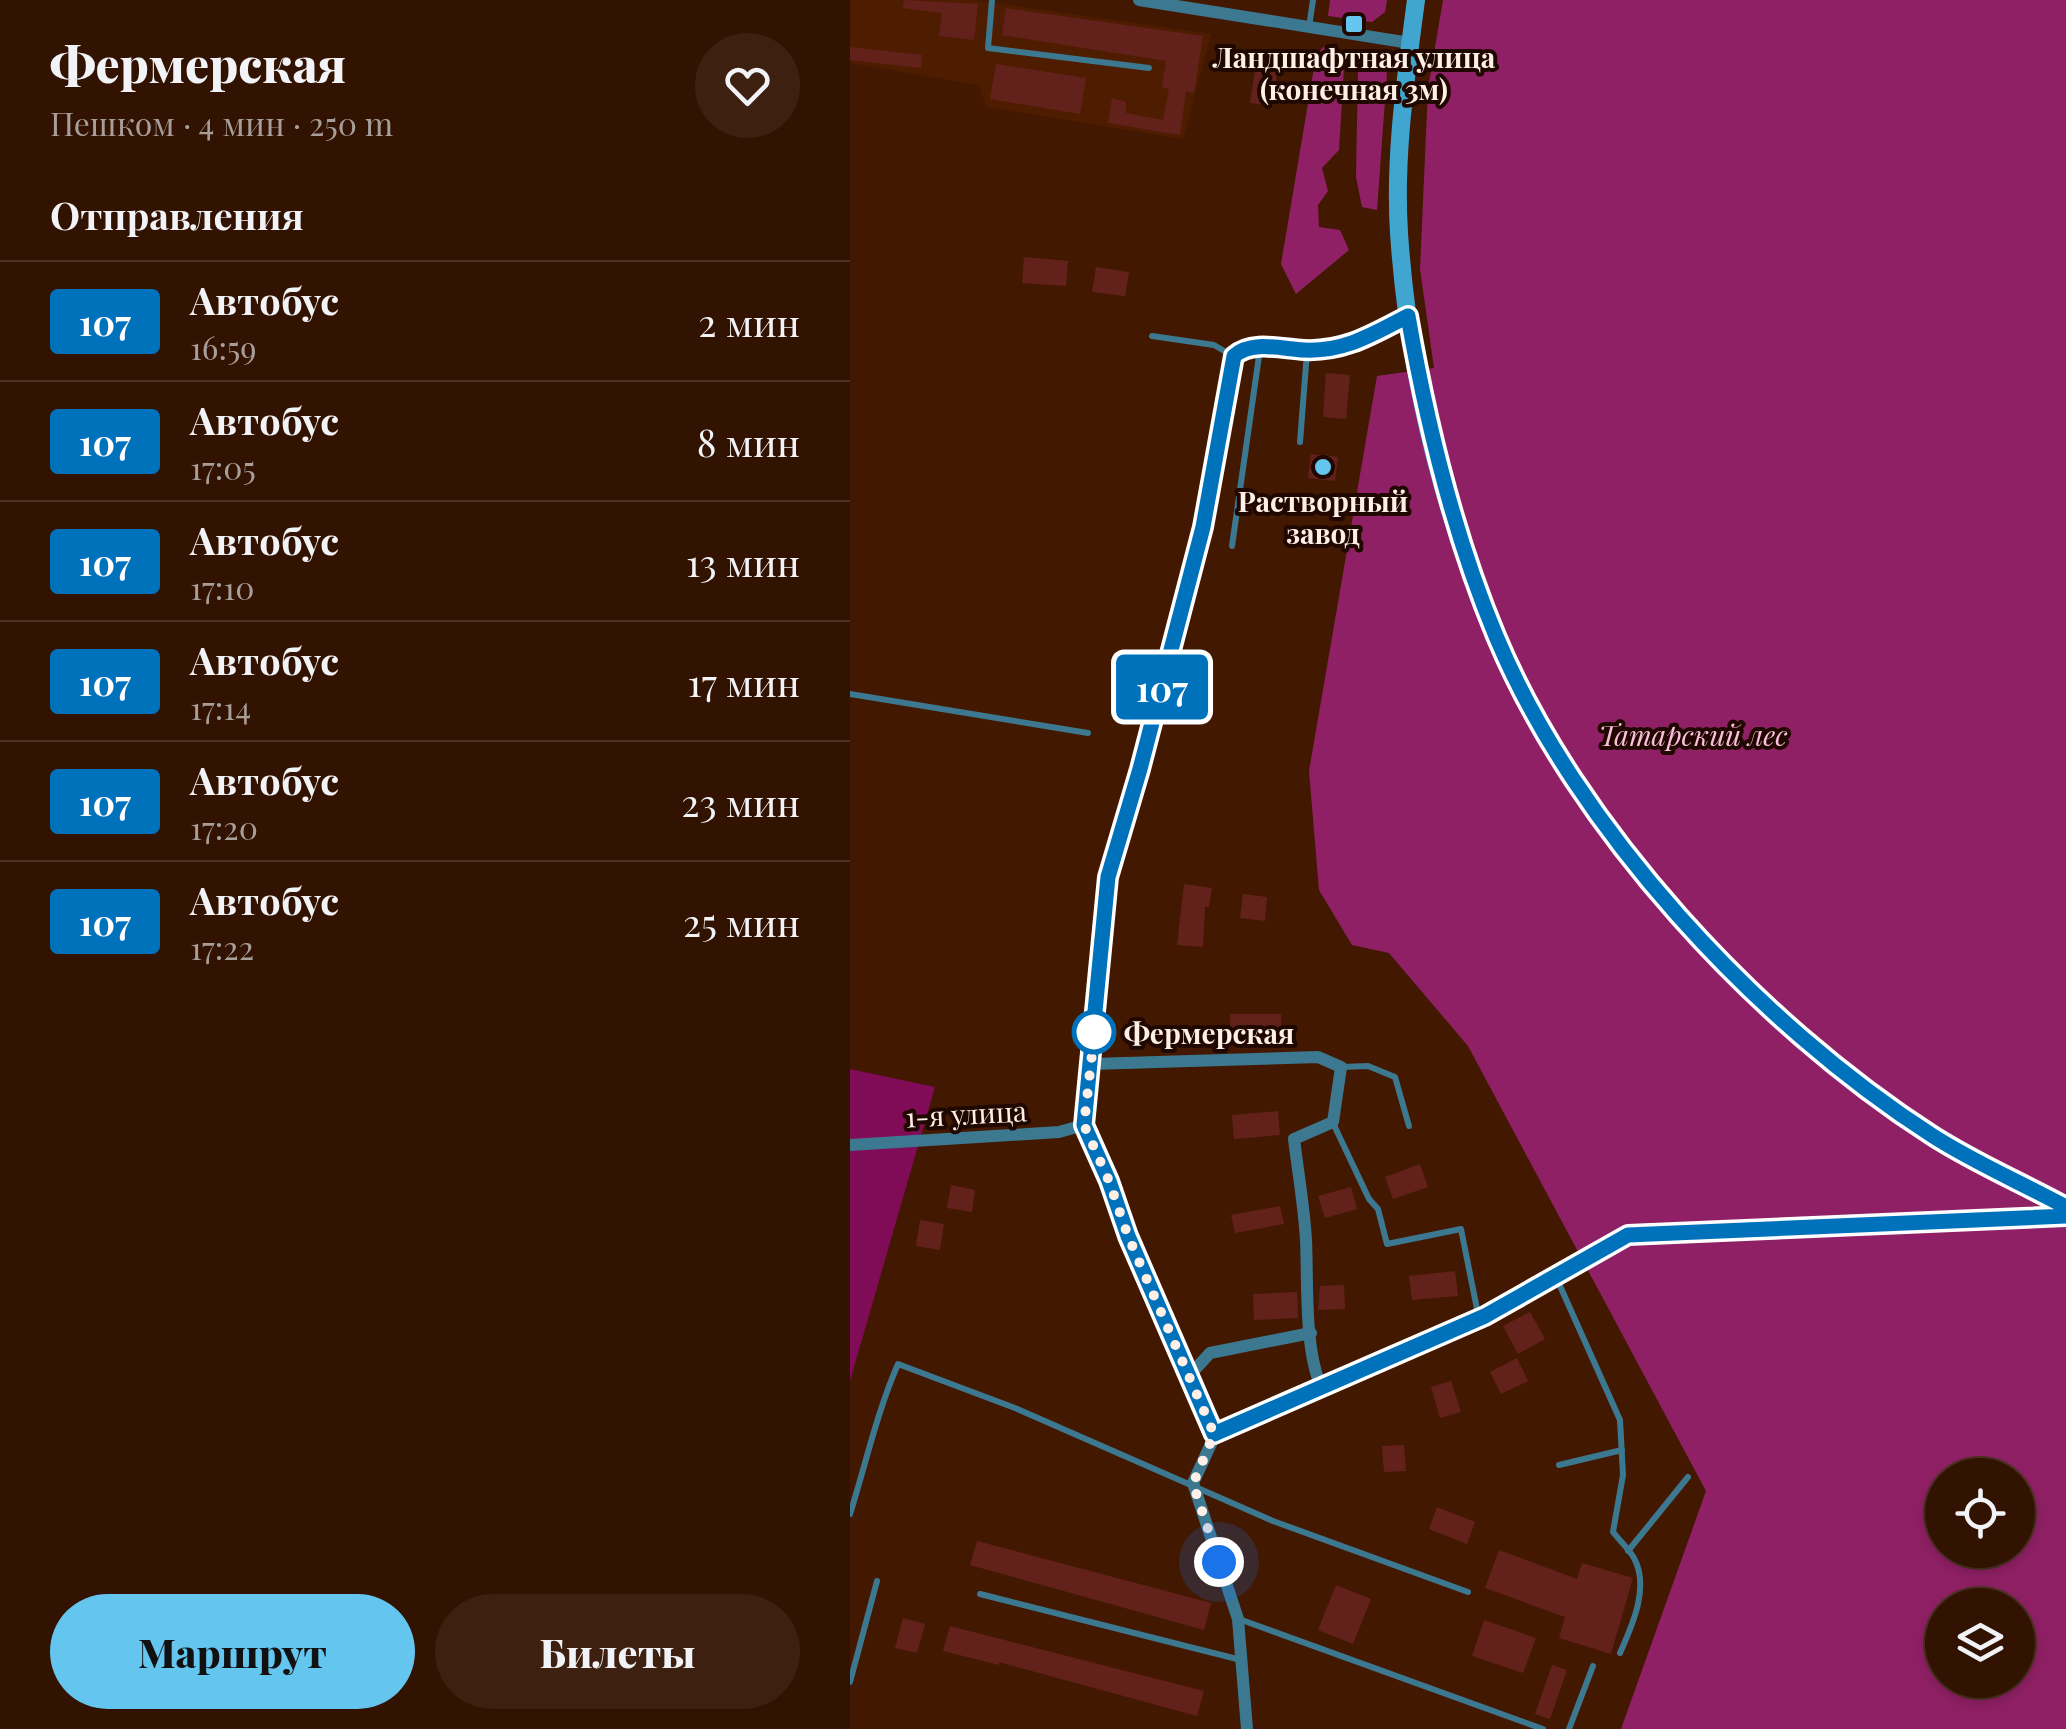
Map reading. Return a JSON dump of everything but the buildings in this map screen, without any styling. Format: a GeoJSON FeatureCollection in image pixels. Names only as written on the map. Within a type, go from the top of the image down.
{"type":"FeatureCollection","features":[{"type":"Feature","properties":{"kind":"main road"},"geometry":{"type":"LineString","coordinates":[[1416,0],[1399,138],[1399,232],[1408,316],[1441,474],[1463,548],[1497,638],[1539,722],[1587,799],[1638,866],[1765,1005],[1846,1075],[1935,1137],[2066,1207]]}},
{"type":"Feature","properties":{"kind":"street"},"geometry":{"type":"LineString","coordinates":[[1139,0],[1218,6],[1309,28],[1410,43]]}},
{"type":"Feature","properties":{"kind":"street"},"geometry":{"type":"LineString","coordinates":[[1214,1434],[1084,1125],[1108,877],[1203,527],[1234,356],[1260,347],[1334,351],[1408,316]]}},
{"type":"Feature","properties":{"kind":"street"},"geometry":{"type":"LineString","coordinates":[[1092,1064],[1318,1057],[1341,1067],[1333,1122],[1294,1138],[1316,1377],[1322,1388]]}},
{"type":"Feature","properties":{"kind":"street","name":"1-я улица"},"geometry":{"type":"LineString","coordinates":[[850,1145],[1059,1132],[1084,1125]]}},
{"type":"Feature","properties":{"kind":"street"},"geometry":{"type":"LineString","coordinates":[[1247,1729],[1238,1619],[1193,1484],[1214,1434],[1479,1318],[1628,1235],[2066,1216]]}},
{"type":"Feature","properties":{"kind":"street"},"geometry":{"type":"LineString","coordinates":[[1189,1376],[1210,1352],[1312,1333]]}},
{"type":"Feature","properties":{"kind":"lane"},"geometry":{"type":"LineString","coordinates":[[992,0],[988,48],[1150,68]]}},
{"type":"Feature","properties":{"kind":"lane"},"geometry":{"type":"LineString","coordinates":[[1309,28],[1313,0]]}},
{"type":"Feature","properties":{"kind":"lane"},"geometry":{"type":"LineString","coordinates":[[1152,336],[1214,345],[1234,356]]}},
{"type":"Feature","properties":{"kind":"lane"},"geometry":{"type":"LineString","coordinates":[[1232,546],[1260,347]]}},
{"type":"Feature","properties":{"kind":"lane"},"geometry":{"type":"LineString","coordinates":[[1300,442],[1307,350]]}},
{"type":"Feature","properties":{"kind":"lane"},"geometry":{"type":"LineString","coordinates":[[850,694],[1088,733]]}},
{"type":"Feature","properties":{"kind":"lane"},"geometry":{"type":"LineString","coordinates":[[1341,1067],[1368,1066],[1395,1078],[1409,1126]]}},
{"type":"Feature","properties":{"kind":"lane"},"geometry":{"type":"LineString","coordinates":[[1333,1122],[1369,1199],[1378,1209],[1387,1244],[1461,1229],[1479,1318]]}},
{"type":"Feature","properties":{"kind":"lane"},"geometry":{"type":"LineString","coordinates":[[1556,1276],[1620,1420],[1623,1475],[1613,1532],[1640,1576],[1635,1620],[1620,1654]]}},
{"type":"Feature","properties":{"kind":"lane"},"geometry":{"type":"LineString","coordinates":[[850,1514],[874,1438],[878,1408],[898,1364],[1015,1408],[1273,1521],[1468,1592]]}},
{"type":"Feature","properties":{"kind":"lane"},"geometry":{"type":"LineString","coordinates":[[1559,1466],[1622,1450]]}},
{"type":"Feature","properties":{"kind":"lane"},"geometry":{"type":"LineString","coordinates":[[1628,1551],[1688,1476]]}},
{"type":"Feature","properties":{"kind":"lane"},"geometry":{"type":"LineString","coordinates":[[850,1682],[877,1581]]}},
{"type":"Feature","properties":{"kind":"lane"},"geometry":{"type":"LineString","coordinates":[[980,1594],[1242,1660]]}},
{"type":"Feature","properties":{"kind":"lane"},"geometry":{"type":"LineString","coordinates":[[1238,1619],[1543,1729]]}},
{"type":"Feature","properties":{"kind":"lane"},"geometry":{"type":"LineString","coordinates":[[1569,1729],[1593,1666]]}},
{"type":"Feature","properties":{"kind":"shaded area"},"geometry":{"type":"Polygon","coordinates":[[[850,0],[973,0],[1211,34],[1183,139],[986,107],[979,85],[850,63],[850,0]]]}},
{"type":"Feature","properties":{"kind":"shaded area"},"geometry":{"type":"Polygon","coordinates":[[[850,1069],[935,1087],[850,1381],[850,1069]]]}},
{"type":"Feature","properties":{"kind":"green space"},"geometry":{"type":"Polygon","coordinates":[[[1330,0],[1387,0],[1385,12],[1372,22],[1328,16],[1330,0]]]}},
{"type":"Feature","properties":{"kind":"green space","name":"Татарский лес"},"geometry":{"type":"Polygon","coordinates":[[[1443,0],[2066,0],[2066,1729],[1621,1729],[1706,1491],[1468,1046],[1389,953],[1352,945],[1319,890],[1309,771],[1377,376],[1434,368],[1420,269],[1428,89],[1443,0]]]}},
{"type":"Feature","properties":{"kind":"green space"},"geometry":{"type":"Polygon","coordinates":[[[1323,47],[1349,53],[1351,61],[1344,68],[1339,150],[1322,168],[1328,191],[1318,205],[1319,227],[1340,230],[1349,250],[1296,294],[1281,264],[1316,56],[1323,47]]]}},
{"type":"Feature","properties":{"kind":"green space"},"geometry":{"type":"Polygon","coordinates":[[[1372,61],[1387,73],[1377,210],[1362,207],[1356,177],[1358,67],[1372,61]]]}},
{"type":"Feature","properties":{"kind":"bus line","name":"107"},"geometry":{"type":"LineString","coordinates":[[2066,1207],[1935,1137],[1846,1075],[1765,1005],[1701,938],[1638,866],[1587,799],[1539,722],[1497,638],[1463,548],[1441,474],[1408,316],[1334,351],[1260,347],[1234,356],[1203,527],[1108,877],[1084,1125],[1214,1434],[1485,1316],[1628,1235],[2066,1216]]}},
{"type":"Feature","properties":{"kind":"place","name":"Ландшафтная улица (конечная 3м)"},"geometry":{"type":"Point","coordinates":[1354,24]}},
{"type":"Feature","properties":{"kind":"place","name":"Растворный завод"},"geometry":{"type":"Point","coordinates":[1323,467]}},
{"type":"Feature","properties":{"kind":"place","name":"Фермерская"},"geometry":{"type":"Point","coordinates":[1094,1032]}},
{"type":"Feature","properties":{"kind":"route"},"geometry":{"type":"LineString","coordinates":[[1094,1032],[1095,1027],[1084,1125],[1214,1434],[1193,1484],[1219,1562]]}}]}
